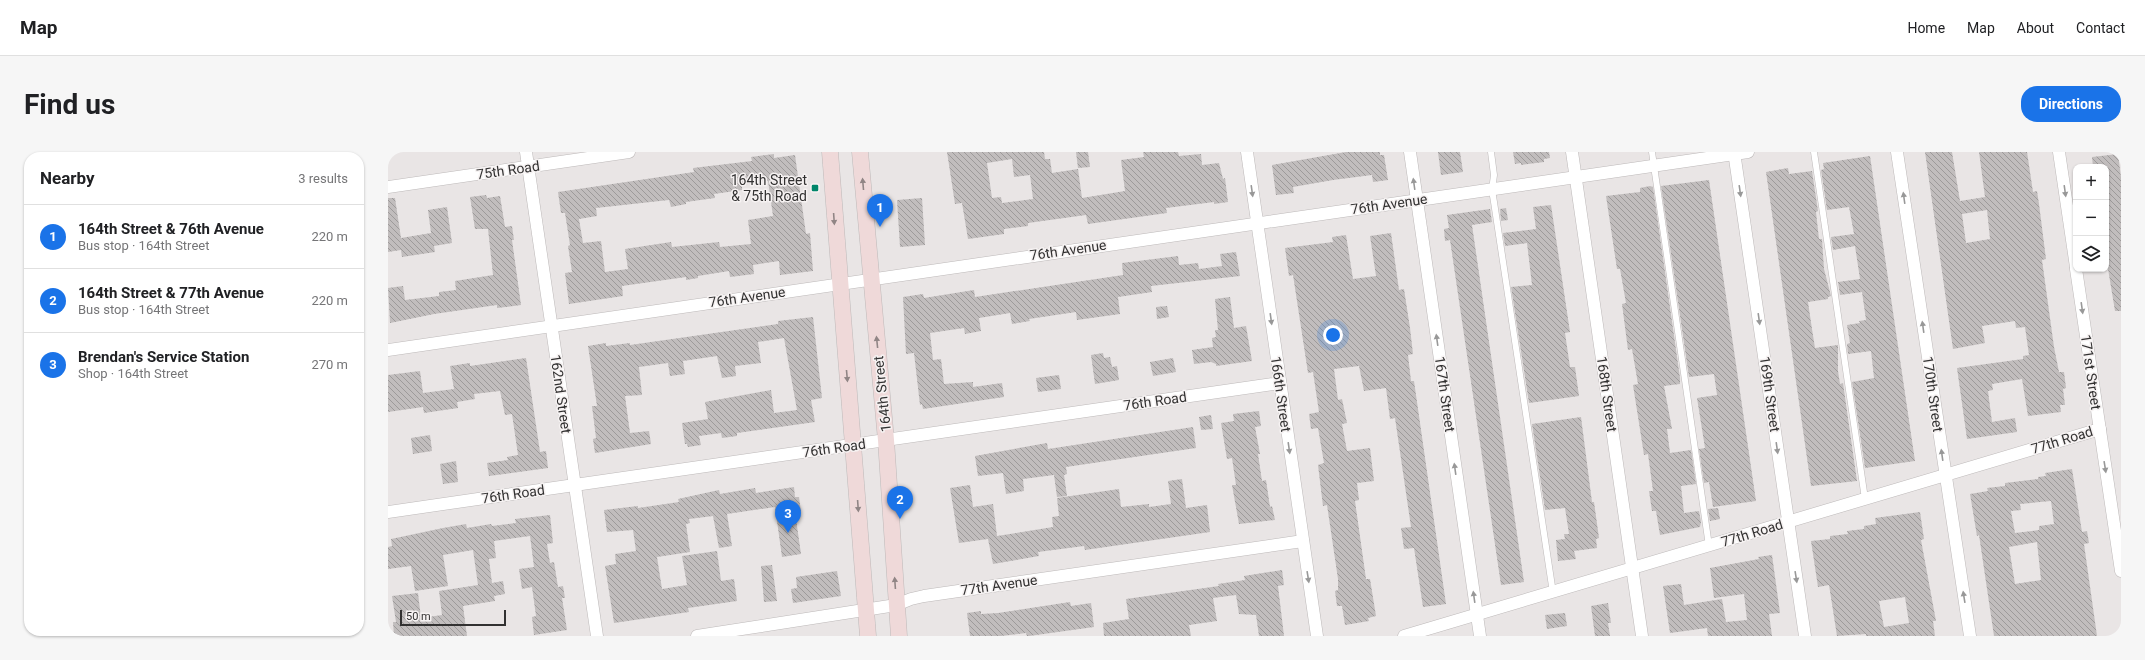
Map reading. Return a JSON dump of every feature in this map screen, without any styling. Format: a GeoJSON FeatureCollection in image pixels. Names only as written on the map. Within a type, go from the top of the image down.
{"type":"FeatureCollection","features":[{"type":"Feature","properties":{"kind":"street","name":"162nd Street"},"geometry":{"type":"LineString","coordinates":[[526,152],[597,636]]}},
{"type":"Feature","properties":{"kind":"street","name":"75th Road"},"geometry":{"type":"LineString","coordinates":[[388,187],[629,152]]}},
{"type":"Feature","properties":{"kind":"street"},"geometry":{"type":"LineString","coordinates":[[830,152],[839,283],[868,636]]}},
{"type":"Feature","properties":{"kind":"street","name":"164th Street"},"geometry":{"type":"LineString","coordinates":[[860,152],[886,440],[898,636]]}},
{"type":"Feature","properties":{"kind":"street","name":"166th Street"},"geometry":{"type":"LineString","coordinates":[[1247,152],[1317,636]]}},
{"type":"Feature","properties":{"kind":"street","name":"167th Street"},"geometry":{"type":"LineString","coordinates":[[1410,152],[1480,636]]}},
{"type":"Feature","properties":{"kind":"street","name":"168th Street"},"geometry":{"type":"LineString","coordinates":[[1572,152],[1642,636]]}},
{"type":"Feature","properties":{"kind":"street","name":"76th Avenue"},"geometry":{"type":"LineString","coordinates":[[388,350],[871,278],[1257,222],[1492,190],[1748,152]]}},
{"type":"Feature","properties":{"kind":"street","name":"170th Street"},"geometry":{"type":"LineString","coordinates":[[1897,152],[1970,636]]}},
{"type":"Feature","properties":{"kind":"street","name":"171st Street"},"geometry":{"type":"LineString","coordinates":[[2059,152],[2073,248]]}},
{"type":"Feature","properties":{"kind":"street","name":"169th Street"},"geometry":{"type":"LineString","coordinates":[[1735,153],[1805,636]]}},
{"type":"Feature","properties":{"kind":"street","name":"171st Street"},"geometry":{"type":"LineString","coordinates":[[2077,272],[2121,571]]}},
{"type":"Feature","properties":{"kind":"street","name":"76th Road"},"geometry":{"type":"LineString","coordinates":[[388,512],[1280,383]]}},
{"type":"Feature","properties":{"kind":"street","name":"77th Road"},"geometry":{"type":"LineString","coordinates":[[1404,636],[1477,616],[2100,429]]}},
{"type":"Feature","properties":{"kind":"street","name":"77th Avenue"},"geometry":{"type":"LineString","coordinates":[[697,636],[896,606],[911,599],[924,596],[1303,541]]}},
{"type":"Feature","properties":{"kind":"lane"},"geometry":{"type":"LineString","coordinates":[[1491,152],[1494,175],[1492,190],[1553,593]]}},
{"type":"Feature","properties":{"kind":"lane"},"geometry":{"type":"LineString","coordinates":[[1652,152],[1709,546]]}},
{"type":"Feature","properties":{"kind":"lane"},"geometry":{"type":"LineString","coordinates":[[1814,152],[1866,499]]}},
{"type":"Feature","properties":{"kind":"building"},"geometry":{"type":"Polygon","coordinates":[[[947,152],[1044,152],[1045,159],[1050,159],[1052,173],[1078,169],[1082,198],[1125,191],[1121,160],[1144,157],[1143,152],[1178,152],[1179,156],[1201,154],[1202,165],[1219,163],[1223,179],[1225,178],[1228,202],[1214,204],[1214,202],[1166,208],[1167,213],[1088,224],[1086,215],[1028,223],[1028,226],[1004,229],[1004,234],[968,239],[962,203],[955,204],[947,152]],[[1012,159],[987,163],[992,198],[1001,197],[1002,203],[1033,199],[1030,175],[1014,177],[1012,159]]]}},
{"type":"Feature","properties":{"kind":"building"},"geometry":{"type":"Polygon","coordinates":[[[1076,152],[1088,152],[1090,167],[1078,168],[1076,152]]]}},
{"type":"Feature","properties":{"kind":"building"},"geometry":{"type":"Polygon","coordinates":[[[1346,152],[1380,152],[1380,155],[1384,155],[1388,180],[1373,182],[1372,175],[1333,180],[1293,187],[1294,193],[1276,195],[1272,165],[1346,152]]]}},
{"type":"Feature","properties":{"kind":"building"},"geometry":{"type":"Polygon","coordinates":[[[1438,152],[1460,152],[1463,172],[1441,175],[1438,152]]]}},
{"type":"Feature","properties":{"kind":"building"},"geometry":{"type":"Polygon","coordinates":[[[1513,152],[1549,152],[1550,158],[1544,159],[1544,162],[1521,165],[1521,163],[1515,164],[1513,152]]]}},
{"type":"Feature","properties":{"kind":"building"},"geometry":{"type":"Polygon","coordinates":[[[1925,152],[1952,152],[1960,201],[1985,197],[1979,152],[2027,152],[2033,192],[2037,191],[2039,204],[2046,259],[2042,260],[2054,347],[2059,372],[2064,372],[2066,388],[2063,389],[2065,405],[2060,405],[2061,412],[2028,416],[2022,379],[1992,384],[1993,390],[1988,391],[1992,422],[2015,418],[2017,432],[1967,439],[1957,368],[2023,359],[2023,356],[2029,355],[2025,327],[2016,328],[2015,321],[1982,326],[1985,343],[1953,349],[1925,152]],[[1987,210],[1962,214],[1966,243],[1990,239],[1987,210]]]}},
{"type":"Feature","properties":{"kind":"building"},"geometry":{"type":"Polygon","coordinates":[[[774,154],[774,158],[795,155],[806,234],[810,233],[813,271],[780,275],[779,261],[753,265],[754,274],[730,277],[729,271],[698,276],[698,278],[686,280],[686,277],[622,286],[623,296],[569,304],[565,273],[572,272],[568,246],[570,245],[565,213],[561,213],[558,192],[694,172],[693,168],[752,161],[751,157],[774,154]],[[768,181],[742,185],[742,190],[714,194],[715,198],[686,202],[686,204],[671,207],[669,200],[596,208],[597,216],[579,219],[583,243],[601,241],[605,272],[628,269],[625,249],[671,242],[672,247],[719,242],[720,247],[751,244],[748,220],[773,216],[768,181]]]}},
{"type":"Feature","properties":{"kind":"building"},"geometry":{"type":"Polygon","coordinates":[[[2118,154],[2121,177],[2121,311],[2115,311],[2108,272],[2109,164],[2093,164],[2092,157],[2118,154]]]}},
{"type":"Feature","properties":{"kind":"building"},"geometry":{"type":"Polygon","coordinates":[[[1870,156],[1915,461],[1865,468],[1852,382],[1874,378],[1871,351],[1848,354],[1847,344],[1850,343],[1847,325],[1860,323],[1859,321],[1866,320],[1862,292],[1840,295],[1838,282],[1860,279],[1855,246],[1833,250],[1831,237],[1854,234],[1849,207],[1827,210],[1821,170],[1824,169],[1823,163],[1870,156]]]}},
{"type":"Feature","properties":{"kind":"building"},"geometry":{"type":"Polygon","coordinates":[[[1788,168],[1789,174],[1812,171],[1818,211],[1816,212],[1819,239],[1822,239],[1824,269],[1831,296],[1828,297],[1828,299],[1808,302],[1815,348],[1838,345],[1838,371],[1840,384],[1843,383],[1857,481],[1811,486],[1766,172],[1788,168]]]}},
{"type":"Feature","properties":{"kind":"building"},"geometry":{"type":"Polygon","coordinates":[[[1709,180],[1756,501],[1713,507],[1709,482],[1704,483],[1699,449],[1705,448],[1697,398],[1717,395],[1714,374],[1689,377],[1661,186],[1709,180]]]}},
{"type":"Feature","properties":{"kind":"building"},"geometry":{"type":"Polygon","coordinates":[[[1650,186],[1653,187],[1680,378],[1680,384],[1664,386],[1672,429],[1667,429],[1670,453],[1691,450],[1696,484],[1681,486],[1684,513],[1699,511],[1701,522],[1700,527],[1660,535],[1656,511],[1652,511],[1649,491],[1653,491],[1648,454],[1644,455],[1633,385],[1638,384],[1632,349],[1628,350],[1622,304],[1626,303],[1620,269],[1617,269],[1606,196],[1640,192],[1640,188],[1650,186]]]}},
{"type":"Feature","properties":{"kind":"building"},"geometry":{"type":"Polygon","coordinates":[[[486,195],[487,198],[500,196],[505,227],[512,226],[514,240],[512,240],[521,305],[497,308],[497,305],[434,314],[390,323],[388,288],[403,286],[405,300],[439,296],[439,292],[456,290],[455,281],[493,275],[488,229],[475,229],[470,197],[486,195]]]}},
{"type":"Feature","properties":{"kind":"building"},"geometry":{"type":"Polygon","coordinates":[[[388,198],[395,198],[401,238],[431,233],[428,210],[447,207],[452,243],[434,246],[435,252],[402,257],[401,250],[388,252],[388,198]]]}},
{"type":"Feature","properties":{"kind":"building"},"geometry":{"type":"Polygon","coordinates":[[[922,198],[925,245],[900,247],[897,200],[922,198]]]}},
{"type":"Feature","properties":{"kind":"building"},"geometry":{"type":"Polygon","coordinates":[[[1551,205],[1570,332],[1565,333],[1570,367],[1575,367],[1579,396],[1529,403],[1511,287],[1532,285],[1527,243],[1505,246],[1503,233],[1536,229],[1533,207],[1551,205]]]}},
{"type":"Feature","properties":{"kind":"building"},"geometry":{"type":"Polygon","coordinates":[[[1506,208],[1508,220],[1501,221],[1500,209],[1506,208]]]}},
{"type":"Feature","properties":{"kind":"building"},"geometry":{"type":"Polygon","coordinates":[[[1490,209],[1492,222],[1472,225],[1524,582],[1501,585],[1450,240],[1445,241],[1444,229],[1449,228],[1447,215],[1490,209]]]}},
{"type":"Feature","properties":{"kind":"building"},"geometry":{"type":"Polygon","coordinates":[[[1391,233],[1399,290],[1404,289],[1410,328],[1413,354],[1408,355],[1411,381],[1414,381],[1446,604],[1423,607],[1414,548],[1404,549],[1401,528],[1411,527],[1395,418],[1390,419],[1386,388],[1364,391],[1359,366],[1334,369],[1338,400],[1342,399],[1347,423],[1342,424],[1347,451],[1370,448],[1374,481],[1357,483],[1359,500],[1355,501],[1366,579],[1370,579],[1376,616],[1368,618],[1369,621],[1345,625],[1342,606],[1337,606],[1335,591],[1338,590],[1338,579],[1327,505],[1323,506],[1318,465],[1324,463],[1318,428],[1311,429],[1309,414],[1319,412],[1313,372],[1308,373],[1293,275],[1289,276],[1285,248],[1333,242],[1332,237],[1346,235],[1353,279],[1376,276],[1370,236],[1391,233]]]}},
{"type":"Feature","properties":{"kind":"building"},"geometry":{"type":"Polygon","coordinates":[[[1236,252],[1240,276],[1151,286],[1152,292],[1118,297],[1120,314],[1077,320],[1076,312],[1029,319],[1030,321],[1012,324],[1010,313],[979,318],[981,331],[965,334],[964,328],[930,333],[933,360],[941,359],[944,384],[973,382],[973,387],[1002,383],[1004,397],[923,409],[922,404],[920,405],[914,353],[906,354],[903,297],[923,294],[924,298],[974,290],[975,297],[1123,275],[1122,263],[1178,256],[1179,265],[1198,263],[1199,269],[1222,266],[1220,254],[1236,252]]]}},
{"type":"Feature","properties":{"kind":"building"},"geometry":{"type":"Polygon","coordinates":[[[1230,297],[1234,328],[1246,326],[1252,361],[1216,366],[1216,364],[1211,362],[1194,364],[1192,350],[1213,347],[1212,338],[1216,337],[1215,330],[1218,330],[1215,299],[1230,297]]]}},
{"type":"Feature","properties":{"kind":"building"},"geometry":{"type":"Polygon","coordinates":[[[1167,306],[1169,317],[1157,319],[1156,307],[1167,306]]]}},
{"type":"Feature","properties":{"kind":"building"},"geometry":{"type":"Polygon","coordinates":[[[813,317],[822,398],[811,400],[815,422],[737,433],[737,436],[722,438],[721,433],[699,436],[701,445],[688,447],[687,444],[685,444],[682,423],[708,419],[705,402],[771,390],[774,413],[797,410],[784,338],[758,342],[761,363],[735,366],[736,376],[722,378],[717,356],[683,361],[685,374],[670,376],[668,363],[639,367],[642,395],[625,396],[630,433],[649,431],[651,444],[595,453],[593,439],[596,438],[592,406],[597,406],[588,346],[606,343],[606,346],[630,343],[630,345],[778,324],[778,321],[813,317]]]}},
{"type":"Feature","properties":{"kind":"building"},"geometry":{"type":"Polygon","coordinates":[[[1103,353],[1104,358],[1110,357],[1112,367],[1117,366],[1119,380],[1095,384],[1091,355],[1103,353]]]}},
{"type":"Feature","properties":{"kind":"building"},"geometry":{"type":"Polygon","coordinates":[[[526,358],[540,452],[546,451],[548,468],[489,476],[487,463],[508,460],[507,457],[518,455],[512,414],[505,415],[500,391],[474,394],[475,399],[457,402],[458,408],[424,413],[423,407],[388,412],[388,375],[420,371],[423,393],[454,389],[450,366],[470,363],[470,366],[526,358]]]}},
{"type":"Feature","properties":{"kind":"building"},"geometry":{"type":"Polygon","coordinates":[[[1173,358],[1176,372],[1153,376],[1150,362],[1173,358]]]}},
{"type":"Feature","properties":{"kind":"building"},"geometry":{"type":"Polygon","coordinates":[[[1059,375],[1061,389],[1038,392],[1036,378],[1059,375]]]}},
{"type":"Feature","properties":{"kind":"building"},"geometry":{"type":"Polygon","coordinates":[[[1259,411],[1261,426],[1255,427],[1260,454],[1258,454],[1262,481],[1266,480],[1270,507],[1272,506],[1275,520],[1239,524],[1232,485],[1236,485],[1232,458],[1227,459],[1221,423],[1234,421],[1233,414],[1259,411]]]}},
{"type":"Feature","properties":{"kind":"building"},"geometry":{"type":"Polygon","coordinates":[[[1211,415],[1213,429],[1201,430],[1199,417],[1211,415]]]}},
{"type":"Feature","properties":{"kind":"building"},"geometry":{"type":"Polygon","coordinates":[[[1581,417],[1592,502],[1594,502],[1599,538],[1596,539],[1597,548],[1574,551],[1576,559],[1558,561],[1556,540],[1565,539],[1564,534],[1569,534],[1565,508],[1545,510],[1532,424],[1581,417]]]}},
{"type":"Feature","properties":{"kind":"building"},"geometry":{"type":"Polygon","coordinates":[[[1193,427],[1196,448],[1066,467],[1067,474],[1064,475],[1067,496],[1057,497],[1054,475],[1023,479],[1024,491],[1006,494],[1003,473],[978,476],[975,456],[1047,443],[1048,449],[1193,427]]]}},
{"type":"Feature","properties":{"kind":"building"},"geometry":{"type":"Polygon","coordinates":[[[430,435],[432,451],[413,454],[411,438],[430,435]]]}},
{"type":"Feature","properties":{"kind":"building"},"geometry":{"type":"Polygon","coordinates":[[[456,461],[458,482],[443,484],[440,464],[456,461]]]}},
{"type":"Feature","properties":{"kind":"building"},"geometry":{"type":"Polygon","coordinates":[[[2072,469],[2082,532],[2087,531],[2089,543],[2084,544],[2097,636],[1994,636],[1979,535],[1977,536],[1970,494],[1988,491],[1987,488],[2005,486],[2005,483],[2038,479],[2038,477],[2046,476],[2045,473],[2072,469]],[[2051,501],[2020,504],[2021,510],[2011,511],[2015,533],[2039,530],[2039,526],[2054,524],[2051,501]],[[2037,542],[2009,547],[2015,584],[2041,580],[2037,542]]]}},
{"type":"Feature","properties":{"kind":"building"},"geometry":{"type":"Polygon","coordinates":[[[1182,479],[1186,508],[1207,505],[1210,532],[1085,550],[1084,546],[1038,552],[1039,556],[993,564],[988,539],[959,543],[950,488],[970,485],[973,507],[993,504],[997,536],[1053,527],[1052,517],[1059,516],[1057,498],[1119,489],[1121,507],[1149,504],[1149,507],[1171,504],[1168,481],[1182,479]]]}},
{"type":"Feature","properties":{"kind":"building"},"geometry":{"type":"Polygon","coordinates":[[[794,487],[795,497],[799,497],[801,512],[795,512],[801,554],[782,557],[775,507],[727,514],[732,546],[719,548],[713,516],[689,519],[690,523],[686,524],[690,552],[657,557],[662,589],[687,585],[682,556],[717,551],[721,581],[734,579],[737,601],[688,608],[689,612],[614,623],[605,566],[616,564],[615,554],[636,551],[633,530],[607,532],[604,510],[638,506],[638,508],[679,502],[678,499],[719,490],[720,494],[755,488],[756,493],[794,487]]]}},
{"type":"Feature","properties":{"kind":"building"},"geometry":{"type":"Polygon","coordinates":[[[1718,508],[1720,519],[1710,521],[1708,509],[1718,508]]]}},
{"type":"Feature","properties":{"kind":"building"},"geometry":{"type":"Polygon","coordinates":[[[1920,512],[1924,539],[1921,540],[1936,621],[1933,621],[1935,636],[1866,636],[1866,634],[1837,636],[1829,585],[1818,587],[1811,541],[1830,539],[1830,536],[1848,534],[1847,531],[1864,529],[1864,526],[1876,524],[1875,518],[1920,512]],[[1905,597],[1879,601],[1884,627],[1909,623],[1905,597]]]}},
{"type":"Feature","properties":{"kind":"building"},"geometry":{"type":"Polygon","coordinates":[[[550,515],[553,543],[547,544],[550,563],[554,562],[558,587],[563,586],[565,598],[562,598],[567,630],[534,635],[532,617],[536,616],[532,587],[522,589],[519,569],[534,567],[530,536],[494,541],[496,558],[489,559],[492,583],[503,581],[505,594],[494,596],[495,601],[463,606],[467,636],[394,636],[393,622],[396,622],[392,596],[418,593],[421,618],[442,615],[439,591],[478,585],[473,550],[443,555],[448,586],[415,591],[411,566],[388,569],[388,547],[392,546],[391,539],[466,524],[467,528],[491,524],[492,526],[516,523],[515,519],[550,515]]]}},
{"type":"Feature","properties":{"kind":"building"},"geometry":{"type":"Polygon","coordinates":[[[1772,555],[1780,613],[1769,614],[1772,636],[1708,636],[1707,628],[1670,633],[1663,586],[1681,584],[1684,605],[1722,599],[1726,622],[1747,620],[1744,594],[1714,598],[1710,568],[1759,559],[1758,557],[1772,555]]]}},
{"type":"Feature","properties":{"kind":"building"},"geometry":{"type":"Polygon","coordinates":[[[772,565],[777,601],[764,602],[761,566],[772,565]]]}},
{"type":"Feature","properties":{"kind":"building"},"geometry":{"type":"Polygon","coordinates":[[[1282,570],[1284,585],[1278,586],[1284,636],[1259,636],[1256,615],[1239,614],[1236,595],[1213,598],[1217,621],[1189,625],[1191,636],[1104,636],[1103,623],[1129,619],[1126,599],[1219,586],[1218,584],[1245,580],[1244,576],[1282,570]]]}},
{"type":"Feature","properties":{"kind":"building"},"geometry":{"type":"Polygon","coordinates":[[[837,571],[841,596],[793,603],[791,589],[797,588],[796,577],[837,571]]]}},
{"type":"Feature","properties":{"kind":"building"},"geometry":{"type":"Polygon","coordinates":[[[1070,602],[1071,606],[1091,603],[1094,627],[1029,636],[1027,636],[1026,633],[1001,636],[970,636],[967,613],[981,611],[981,614],[998,613],[1070,602]]]}},
{"type":"Feature","properties":{"kind":"building"},"geometry":{"type":"Polygon","coordinates":[[[1608,603],[1611,623],[1608,623],[1610,636],[1595,636],[1591,606],[1608,603]]]}},
{"type":"Feature","properties":{"kind":"building"},"geometry":{"type":"Polygon","coordinates":[[[1565,613],[1567,626],[1547,629],[1545,615],[1565,613]]]}},
{"type":"Feature","properties":{"kind":"place","name":"164th Street & 75th Road"},"geometry":{"type":"Point","coordinates":[815,188]}},
{"type":"Feature","properties":{"kind":"place","name":"164th Street & 76th Avenue"},"geometry":{"type":"Point","coordinates":[880,227]}},
{"type":"Feature","properties":{"kind":"place","name":"164th Street & 77th Avenue"},"geometry":{"type":"Point","coordinates":[900,519]}},
{"type":"Feature","properties":{"kind":"place","name":"Brendan's Service Station"},"geometry":{"type":"Point","coordinates":[788,533]}}]}
